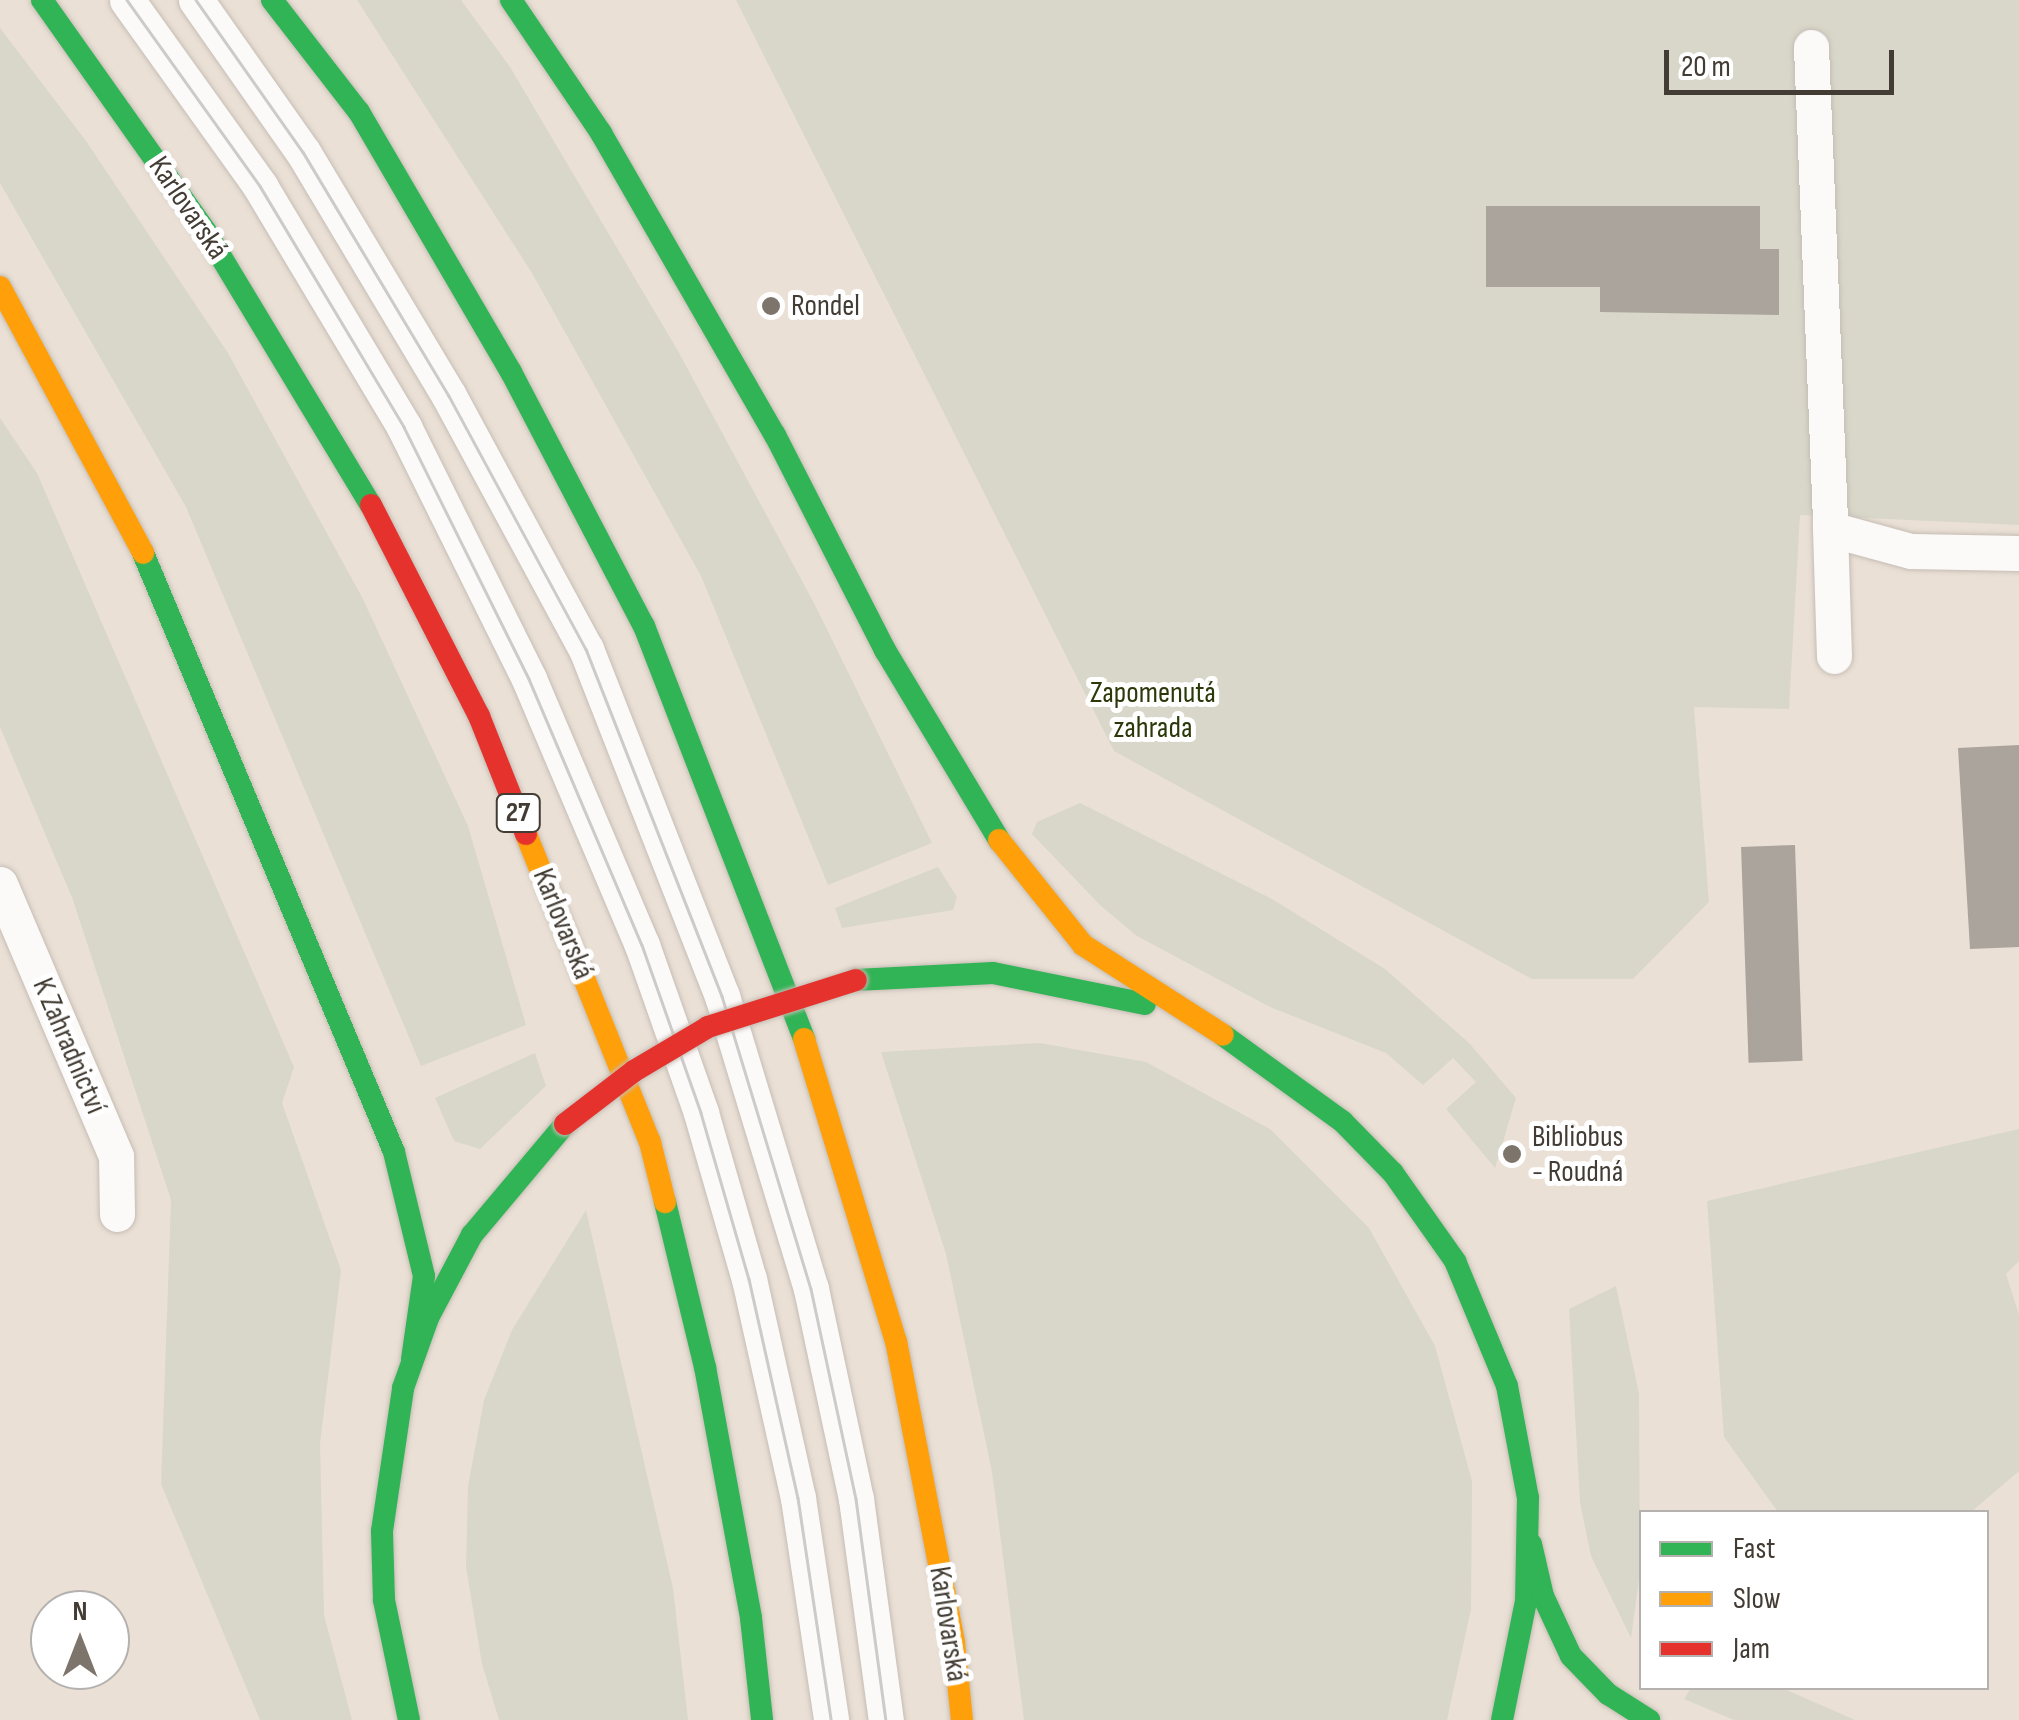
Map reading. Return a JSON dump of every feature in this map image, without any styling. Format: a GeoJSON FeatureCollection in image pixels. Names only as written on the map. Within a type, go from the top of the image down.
{"type":"FeatureCollection","features":[{"type":"Feature","properties":{"kind":"main road","name":"Karlovarská"},"geometry":{"type":"LineString","coordinates":[[42,0],[206,232],[348,460],[479,716],[650,1142],[705,1366],[751,1618],[762,1720]]}},
{"type":"Feature","properties":{"kind":"main road","name":"Karlovarská"},"geometry":{"type":"LineString","coordinates":[[272,0],[358,112],[510,372],[644,626],[838,1140],[896,1341],[954,1643],[962,1720]]}},
{"type":"Feature","properties":{"kind":"main road"},"geometry":{"type":"LineString","coordinates":[[511,0],[600,132],[765,418],[885,650],[990,832],[1083,944],[1287,1077],[1356,1134],[1446,1247],[1508,1386],[1524,1462],[1530,1535],[1543,1596],[1571,1656],[1608,1694],[1649,1720]]}},
{"type":"Feature","properties":{"kind":"main road"},"geometry":{"type":"LineString","coordinates":[[0,287],[140,548],[394,1152],[424,1276],[412,1359],[391,1444],[382,1531],[384,1600],[410,1720]]}},
{"type":"Feature","properties":{"kind":"main road"},"geometry":{"type":"LineString","coordinates":[[412,1359],[472,1235],[565,1124],[634,1071],[708,1028],[856,980],[993,972],[1052,980],[1151,1006],[1226,1039]]}},
{"type":"Feature","properties":{"kind":"main road"},"geometry":{"type":"LineString","coordinates":[[1502,1720],[1522,1638],[1530,1535]]}},
{"type":"Feature","properties":{"kind":"lane"},"geometry":{"type":"LineString","coordinates":[[127,0],[260,186],[404,427],[529,680],[642,944],[749,1278],[798,1498],[831,1720]]}},
{"type":"Feature","properties":{"kind":"lane"},"geometry":{"type":"LineString","coordinates":[[196,0],[303,152],[450,396],[586,649],[722,996],[811,1289],[856,1499],[886,1720]]}},
{"type":"Feature","properties":{"kind":"lane"},"geometry":{"type":"LineString","coordinates":[[1812,47],[1834,656]]}},
{"type":"Feature","properties":{"kind":"lane"},"geometry":{"type":"LineString","coordinates":[[1830,529],[1911,551],[2019,553]]}},
{"type":"Feature","properties":{"kind":"lane","name":"K Zahradnictví"},"geometry":{"type":"LineString","coordinates":[[0,884],[116,1156],[118,1214]]}},
{"type":"Feature","properties":{"kind":"green space"},"geometry":{"type":"Polygon","coordinates":[[[357,0],[461,0],[510,67],[678,351],[815,605],[932,843],[828,885],[701,576],[532,273],[357,0]]]}},
{"type":"Feature","properties":{"kind":"green space","name":"Zapomenutá zahrada"},"geometry":{"type":"Polygon","coordinates":[[[736,0],[2019,0],[2019,525],[1800,515],[1789,709],[1694,707],[1709,902],[1633,979],[1532,979],[1114,751],[736,0]]]}},
{"type":"Feature","properties":{"kind":"green space"},"geometry":{"type":"Polygon","coordinates":[[[0,28],[86,141],[228,353],[363,599],[468,826],[526,1025],[421,1066],[186,507],[0,183],[0,28]]]}},
{"type":"Feature","properties":{"kind":"green space"},"geometry":{"type":"Polygon","coordinates":[[[0,418],[37,473],[294,1067],[282,1103],[341,1270],[320,1444],[324,1615],[352,1720],[260,1720],[161,1484],[171,1200],[73,900],[0,727],[0,418]]]}},
{"type":"Feature","properties":{"kind":"green space"},"geometry":{"type":"Polygon","coordinates":[[[1080,803],[1272,899],[1385,969],[1469,1043],[1516,1098],[1495,1168],[1446,1109],[1476,1082],[1453,1058],[1423,1085],[1386,1053],[1270,1007],[1137,936],[1101,906],[1032,834],[1037,822],[1080,803]]]}},
{"type":"Feature","properties":{"kind":"green space"},"geometry":{"type":"Polygon","coordinates":[[[938,867],[957,897],[953,910],[842,928],[835,908],[938,867]]]}},
{"type":"Feature","properties":{"kind":"green space"},"geometry":{"type":"Polygon","coordinates":[[[1040,1043],[1146,1062],[1270,1129],[1369,1228],[1435,1346],[1472,1481],[1471,1609],[1447,1720],[1024,1720],[992,1472],[946,1254],[881,1052],[1040,1043]]]}},
{"type":"Feature","properties":{"kind":"green space"},"geometry":{"type":"Polygon","coordinates":[[[535,1053],[546,1086],[480,1149],[454,1141],[435,1098],[535,1053]]]}},
{"type":"Feature","properties":{"kind":"green space"},"geometry":{"type":"Polygon","coordinates":[[[2019,1129],[2019,1261],[2006,1274],[2019,1315],[2019,1471],[1973,1510],[1777,1510],[1724,1437],[1707,1201],[2019,1129]]]}},
{"type":"Feature","properties":{"kind":"green space"},"geometry":{"type":"Polygon","coordinates":[[[586,1210],[673,1588],[688,1720],[499,1720],[482,1664],[466,1567],[468,1486],[484,1400],[512,1330],[586,1210]]]}},
{"type":"Feature","properties":{"kind":"green space"},"geometry":{"type":"Polygon","coordinates":[[[1616,1286],[1639,1393],[1639,1579],[1631,1638],[1591,1556],[1580,1503],[1569,1309],[1616,1286]]]}},
{"type":"Feature","properties":{"kind":"green space"},"geometry":{"type":"Polygon","coordinates":[[[1690,1690],[1787,1690],[1855,1720],[1734,1720],[1684,1699],[1690,1690]]]}},
{"type":"Feature","properties":{"kind":"building"},"geometry":{"type":"Polygon","coordinates":[[[1486,206],[1760,206],[1760,249],[1779,249],[1779,315],[1600,312],[1600,287],[1486,287],[1486,206]]]}},
{"type":"Feature","properties":{"kind":"building"},"geometry":{"type":"Polygon","coordinates":[[[2019,745],[2019,947],[1970,949],[1958,748],[2019,745]]]}},
{"type":"Feature","properties":{"kind":"building"},"geometry":{"type":"Polygon","coordinates":[[[1795,845],[1803,1061],[1749,1063],[1741,847],[1795,845]]]}},
{"type":"Feature","properties":{"kind":"tram line"},"geometry":{"type":"LineString","coordinates":[[127,0],[260,186],[404,427],[529,679],[642,945],[701,1113],[749,1279],[798,1498],[831,1720]]}},
{"type":"Feature","properties":{"kind":"tram line"},"geometry":{"type":"LineString","coordinates":[[196,0],[303,152],[449,396],[586,649],[722,996],[811,1289],[856,1499],[886,1720]]}},
{"type":"Feature","properties":{"kind":"traffic: fast"},"geometry":{"type":"LineString","coordinates":[[42,0],[206,232],[371,505]]}},
{"type":"Feature","properties":{"kind":"traffic: fast"},"geometry":{"type":"LineString","coordinates":[[272,0],[359,112],[511,372],[644,626],[804,1039]]}},
{"type":"Feature","properties":{"kind":"traffic: fast"},"geometry":{"type":"LineString","coordinates":[[511,0],[601,133],[775,435],[885,650],[999,840]]}},
{"type":"Feature","properties":{"kind":"traffic: fast"},"geometry":{"type":"LineString","coordinates":[[143,553],[394,1152],[424,1276],[412,1359]]}},
{"type":"Feature","properties":{"kind":"traffic: fast"},"geometry":{"type":"LineString","coordinates":[[856,980],[993,973],[1145,1004]]}},
{"type":"Feature","properties":{"kind":"traffic: fast"},"geometry":{"type":"LineString","coordinates":[[1223,1035],[1343,1122],[1393,1173],[1455,1261],[1507,1386],[1528,1498],[1526,1601],[1502,1720]]}},
{"type":"Feature","properties":{"kind":"traffic: fast"},"geometry":{"type":"LineString","coordinates":[[409,1720],[384,1600],[382,1531],[403,1388],[428,1318],[472,1235],[565,1124]]}},
{"type":"Feature","properties":{"kind":"traffic: fast"},"geometry":{"type":"LineString","coordinates":[[665,1202],[705,1367],[751,1618],[762,1720]]}},
{"type":"Feature","properties":{"kind":"traffic: fast"},"geometry":{"type":"LineString","coordinates":[[1531,1544],[1543,1596],[1571,1656],[1608,1694],[1649,1720]]}},
{"type":"Feature","properties":{"kind":"traffic: slow"},"geometry":{"type":"LineString","coordinates":[[0,287],[143,553]]}},
{"type":"Feature","properties":{"kind":"traffic: slow"},"geometry":{"type":"LineString","coordinates":[[526,834],[650,1142],[665,1202]]}},
{"type":"Feature","properties":{"kind":"traffic: slow"},"geometry":{"type":"LineString","coordinates":[[999,840],[1083,945],[1223,1035]]}},
{"type":"Feature","properties":{"kind":"traffic: slow"},"geometry":{"type":"LineString","coordinates":[[804,1039],[896,1341],[954,1643],[962,1720]]}},
{"type":"Feature","properties":{"kind":"traffic: jam"},"geometry":{"type":"LineString","coordinates":[[371,505],[479,716],[526,834]]}},
{"type":"Feature","properties":{"kind":"traffic: jam"},"geometry":{"type":"LineString","coordinates":[[565,1124],[634,1071],[708,1027],[856,980]]}},
{"type":"Feature","properties":{"kind":"place","name":"Rondel"},"geometry":{"type":"Point","coordinates":[771,306]}},
{"type":"Feature","properties":{"kind":"place","name":"Bibliobus - Roudná"},"geometry":{"type":"Point","coordinates":[1512,1154]}}]}
